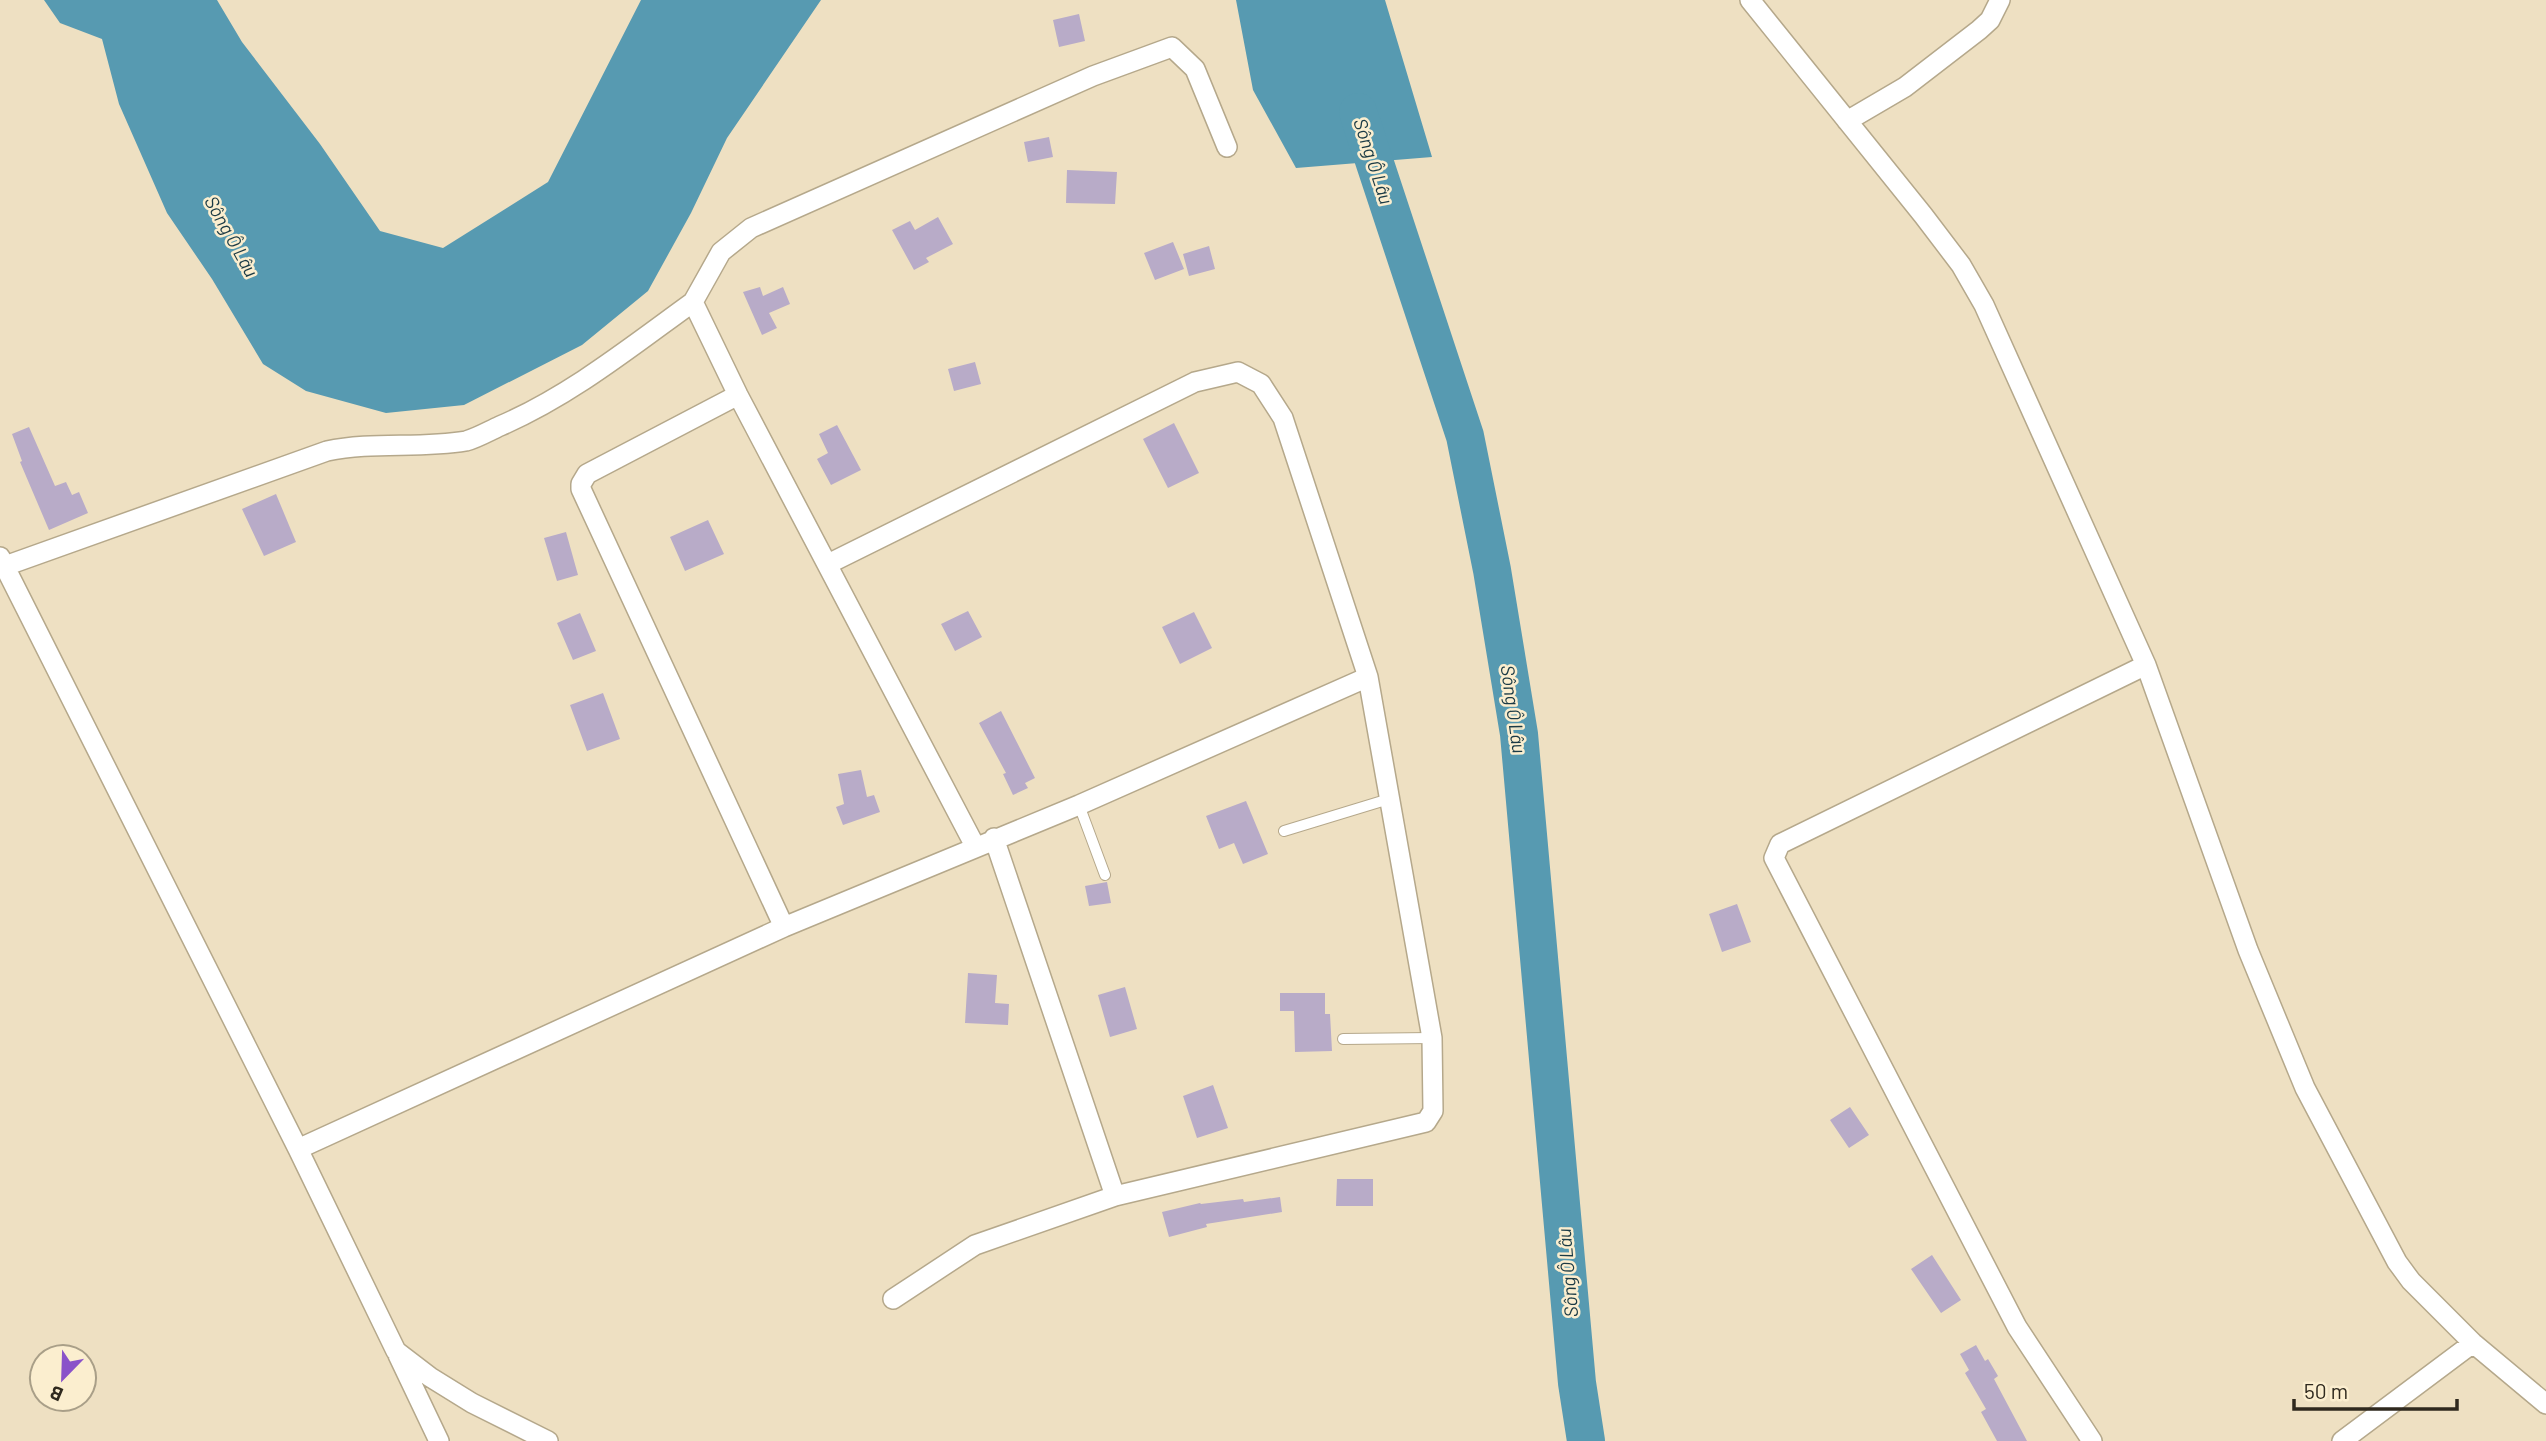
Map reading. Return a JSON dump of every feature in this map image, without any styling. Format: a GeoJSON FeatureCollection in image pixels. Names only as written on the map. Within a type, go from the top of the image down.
{"type":"FeatureCollection","features":[{"type":"Feature","properties":{"kind":"street"},"geometry":{"type":"LineString","coordinates":[[1750,0],[1953,255],[1984,305],[2146,666],[2248,950],[2305,1088],[2397,1262],[2425,1297],[2473,1343],[2546,1404]]}},
{"type":"Feature","properties":{"kind":"street"},"geometry":{"type":"LineString","coordinates":[[1847,121],[1905,87],[1979,30],[1990,20],[2000,0]]}},
{"type":"Feature","properties":{"kind":"street"},"geometry":{"type":"LineString","coordinates":[[439,1441],[298,1149],[3,561],[327,451],[352,445],[425,446],[469,440],[543,404],[694,302],[721,251],[751,228],[1093,76],[1172,47],[1195,69],[1227,146]]}},
{"type":"Feature","properties":{"kind":"street"},"geometry":{"type":"LineString","coordinates":[[694,302],[738,395],[975,846]]}},
{"type":"Feature","properties":{"kind":"street"},"geometry":{"type":"LineString","coordinates":[[828,564],[1195,383],[1238,372],[1261,384],[1283,418],[1368,677],[1432,1038],[1433,1111],[1426,1122],[1115,1196],[975,1245],[893,1298]]}},
{"type":"Feature","properties":{"kind":"street"},"geometry":{"type":"LineString","coordinates":[[738,395],[587,474],[581,489],[784,927]]}},
{"type":"Feature","properties":{"kind":"street"},"geometry":{"type":"LineString","coordinates":[[2092,1441],[2017,1326],[1774,858],[1774,853],[1780,844],[2146,666]]}},
{"type":"Feature","properties":{"kind":"street"},"geometry":{"type":"LineString","coordinates":[[298,1149],[784,927],[1079,805],[1368,677]]}},
{"type":"Feature","properties":{"kind":"street"},"geometry":{"type":"LineString","coordinates":[[994,838],[1115,1196]]}},
{"type":"Feature","properties":{"kind":"street"},"geometry":{"type":"LineString","coordinates":[[2342,1441],[2473,1343]]}},
{"type":"Feature","properties":{"kind":"street"},"geometry":{"type":"LineString","coordinates":[[396,1351],[430,1377],[472,1403],[548,1441]]}},
{"type":"Feature","properties":{"kind":"lane"},"geometry":{"type":"LineString","coordinates":[[1284,831],[1389,799]]}},
{"type":"Feature","properties":{"kind":"lane"},"geometry":{"type":"LineString","coordinates":[[1079,805],[1105,875]]}},
{"type":"Feature","properties":{"kind":"lane"},"geometry":{"type":"LineString","coordinates":[[1343,1039],[1432,1038]]}},
{"type":"Feature","properties":{"kind":"water"},"geometry":{"type":"Polygon","coordinates":[[[44,0],[217,0],[242,42],[320,144],[380,231],[443,248],[548,182],[641,0],[821,0],[727,138],[691,213],[648,291],[582,345],[464,405],[386,413],[306,391],[263,364],[212,279],[167,213],[119,104],[102,39],[60,23],[44,0]]]}},
{"type":"Feature","properties":{"kind":"water"},"geometry":{"type":"Polygon","coordinates":[[[1236,0],[1385,0],[1432,157],[1296,168],[1253,90],[1236,0]]]}},
{"type":"Feature","properties":{"kind":"building"},"geometry":{"type":"Polygon","coordinates":[[[1079,14],[1085,41],[1059,47],[1053,20],[1079,14]]]}},
{"type":"Feature","properties":{"kind":"building"},"geometry":{"type":"Polygon","coordinates":[[[1049,137],[1053,157],[1028,162],[1024,142],[1049,137]]]}},
{"type":"Feature","properties":{"kind":"building"},"geometry":{"type":"Polygon","coordinates":[[[1067,170],[1117,172],[1115,204],[1066,203],[1067,170]]]}},
{"type":"Feature","properties":{"kind":"building"},"geometry":{"type":"Polygon","coordinates":[[[938,217],[953,244],[926,258],[929,262],[914,270],[892,230],[910,221],[915,230],[938,217]]]}},
{"type":"Feature","properties":{"kind":"building"},"geometry":{"type":"Polygon","coordinates":[[[1173,242],[1184,269],[1155,280],[1144,253],[1173,242]]]}},
{"type":"Feature","properties":{"kind":"building"},"geometry":{"type":"Polygon","coordinates":[[[1209,246],[1215,269],[1189,276],[1183,254],[1209,246]]]}},
{"type":"Feature","properties":{"kind":"building"},"geometry":{"type":"Polygon","coordinates":[[[760,287],[763,296],[783,287],[790,304],[769,313],[777,328],[762,335],[743,292],[760,287]]]}},
{"type":"Feature","properties":{"kind":"building"},"geometry":{"type":"Polygon","coordinates":[[[975,362],[981,384],[954,391],[948,369],[975,362]]]}},
{"type":"Feature","properties":{"kind":"building"},"geometry":{"type":"Polygon","coordinates":[[[1174,423],[1199,473],[1168,488],[1143,439],[1174,423]]]}},
{"type":"Feature","properties":{"kind":"building"},"geometry":{"type":"Polygon","coordinates":[[[837,425],[861,470],[831,485],[817,459],[828,453],[819,434],[837,425]]]}},
{"type":"Feature","properties":{"kind":"building"},"geometry":{"type":"Polygon","coordinates":[[[29,427],[55,486],[66,482],[72,495],[79,492],[88,513],[49,530],[20,462],[22,461],[12,434],[29,427]]]}},
{"type":"Feature","properties":{"kind":"building"},"geometry":{"type":"Polygon","coordinates":[[[276,494],[296,542],[264,556],[242,509],[276,494]]]}},
{"type":"Feature","properties":{"kind":"building"},"geometry":{"type":"Polygon","coordinates":[[[708,520],[724,554],[685,571],[670,537],[708,520]]]}},
{"type":"Feature","properties":{"kind":"building"},"geometry":{"type":"Polygon","coordinates":[[[566,532],[578,575],[557,581],[544,538],[566,532]]]}},
{"type":"Feature","properties":{"kind":"building"},"geometry":{"type":"Polygon","coordinates":[[[968,611],[982,637],[955,651],[941,624],[968,611]]]}},
{"type":"Feature","properties":{"kind":"building"},"geometry":{"type":"Polygon","coordinates":[[[1194,612],[1212,648],[1180,664],[1162,627],[1194,612]]]}},
{"type":"Feature","properties":{"kind":"building"},"geometry":{"type":"Polygon","coordinates":[[[580,613],[596,651],[573,660],[557,623],[580,613]]]}},
{"type":"Feature","properties":{"kind":"building"},"geometry":{"type":"Polygon","coordinates":[[[603,693],[620,739],[587,751],[570,705],[603,693]]]}},
{"type":"Feature","properties":{"kind":"building"},"geometry":{"type":"Polygon","coordinates":[[[1001,711],[1035,778],[1025,783],[1028,788],[1013,795],[1003,774],[1006,773],[979,723],[1001,711]]]}},
{"type":"Feature","properties":{"kind":"building"},"geometry":{"type":"Polygon","coordinates":[[[861,770],[867,797],[874,795],[880,812],[843,825],[836,807],[844,804],[838,774],[861,770]]]}},
{"type":"Feature","properties":{"kind":"building"},"geometry":{"type":"Polygon","coordinates":[[[1246,801],[1268,854],[1243,864],[1234,843],[1219,849],[1206,816],[1246,801]]]}},
{"type":"Feature","properties":{"kind":"building"},"geometry":{"type":"Polygon","coordinates":[[[1107,882],[1111,903],[1089,906],[1085,886],[1107,882]]]}},
{"type":"Feature","properties":{"kind":"building"},"geometry":{"type":"Polygon","coordinates":[[[1737,904],[1751,942],[1722,952],[1709,914],[1737,904]]]}},
{"type":"Feature","properties":{"kind":"building"},"geometry":{"type":"Polygon","coordinates":[[[968,973],[997,975],[995,1003],[1009,1004],[1008,1025],[965,1023],[968,973]]]}},
{"type":"Feature","properties":{"kind":"building"},"geometry":{"type":"Polygon","coordinates":[[[1125,987],[1137,1029],[1110,1037],[1098,995],[1125,987]]]}},
{"type":"Feature","properties":{"kind":"building"},"geometry":{"type":"Polygon","coordinates":[[[1280,993],[1325,993],[1325,1014],[1330,1014],[1332,1051],[1295,1052],[1294,1011],[1280,1011],[1280,993]]]}},
{"type":"Feature","properties":{"kind":"building"},"geometry":{"type":"Polygon","coordinates":[[[1213,1085],[1228,1128],[1197,1138],[1183,1096],[1213,1085]]]}},
{"type":"Feature","properties":{"kind":"building"},"geometry":{"type":"Polygon","coordinates":[[[1850,1107],[1869,1135],[1849,1148],[1830,1120],[1850,1107]]]}},
{"type":"Feature","properties":{"kind":"building"},"geometry":{"type":"Polygon","coordinates":[[[1337,1179],[1373,1179],[1373,1206],[1336,1206],[1337,1179]]]}},
{"type":"Feature","properties":{"kind":"building"},"geometry":{"type":"Polygon","coordinates":[[[1280,1197],[1282,1212],[1206,1224],[1207,1227],[1169,1237],[1162,1212],[1200,1203],[1243,1199],[1244,1202],[1280,1197]]]}},
{"type":"Feature","properties":{"kind":"building"},"geometry":{"type":"Polygon","coordinates":[[[1932,1255],[1961,1300],[1941,1313],[1911,1269],[1932,1255]]]}},
{"type":"Feature","properties":{"kind":"building"},"geometry":{"type":"Polygon","coordinates":[[[1976,1345],[1998,1376],[1994,1379],[2027,1441],[1997,1441],[1981,1412],[1986,1409],[1965,1373],[1969,1370],[1960,1354],[1976,1345]]]}},
{"type":"Feature","properties":{"kind":"waterway","name":"Sông Ô Lâu"},"geometry":{"type":"LineString","coordinates":[[1358,112],[1465,436],[1492,570],[1519,734],[1577,1383],[1586,1441]]}}]}
